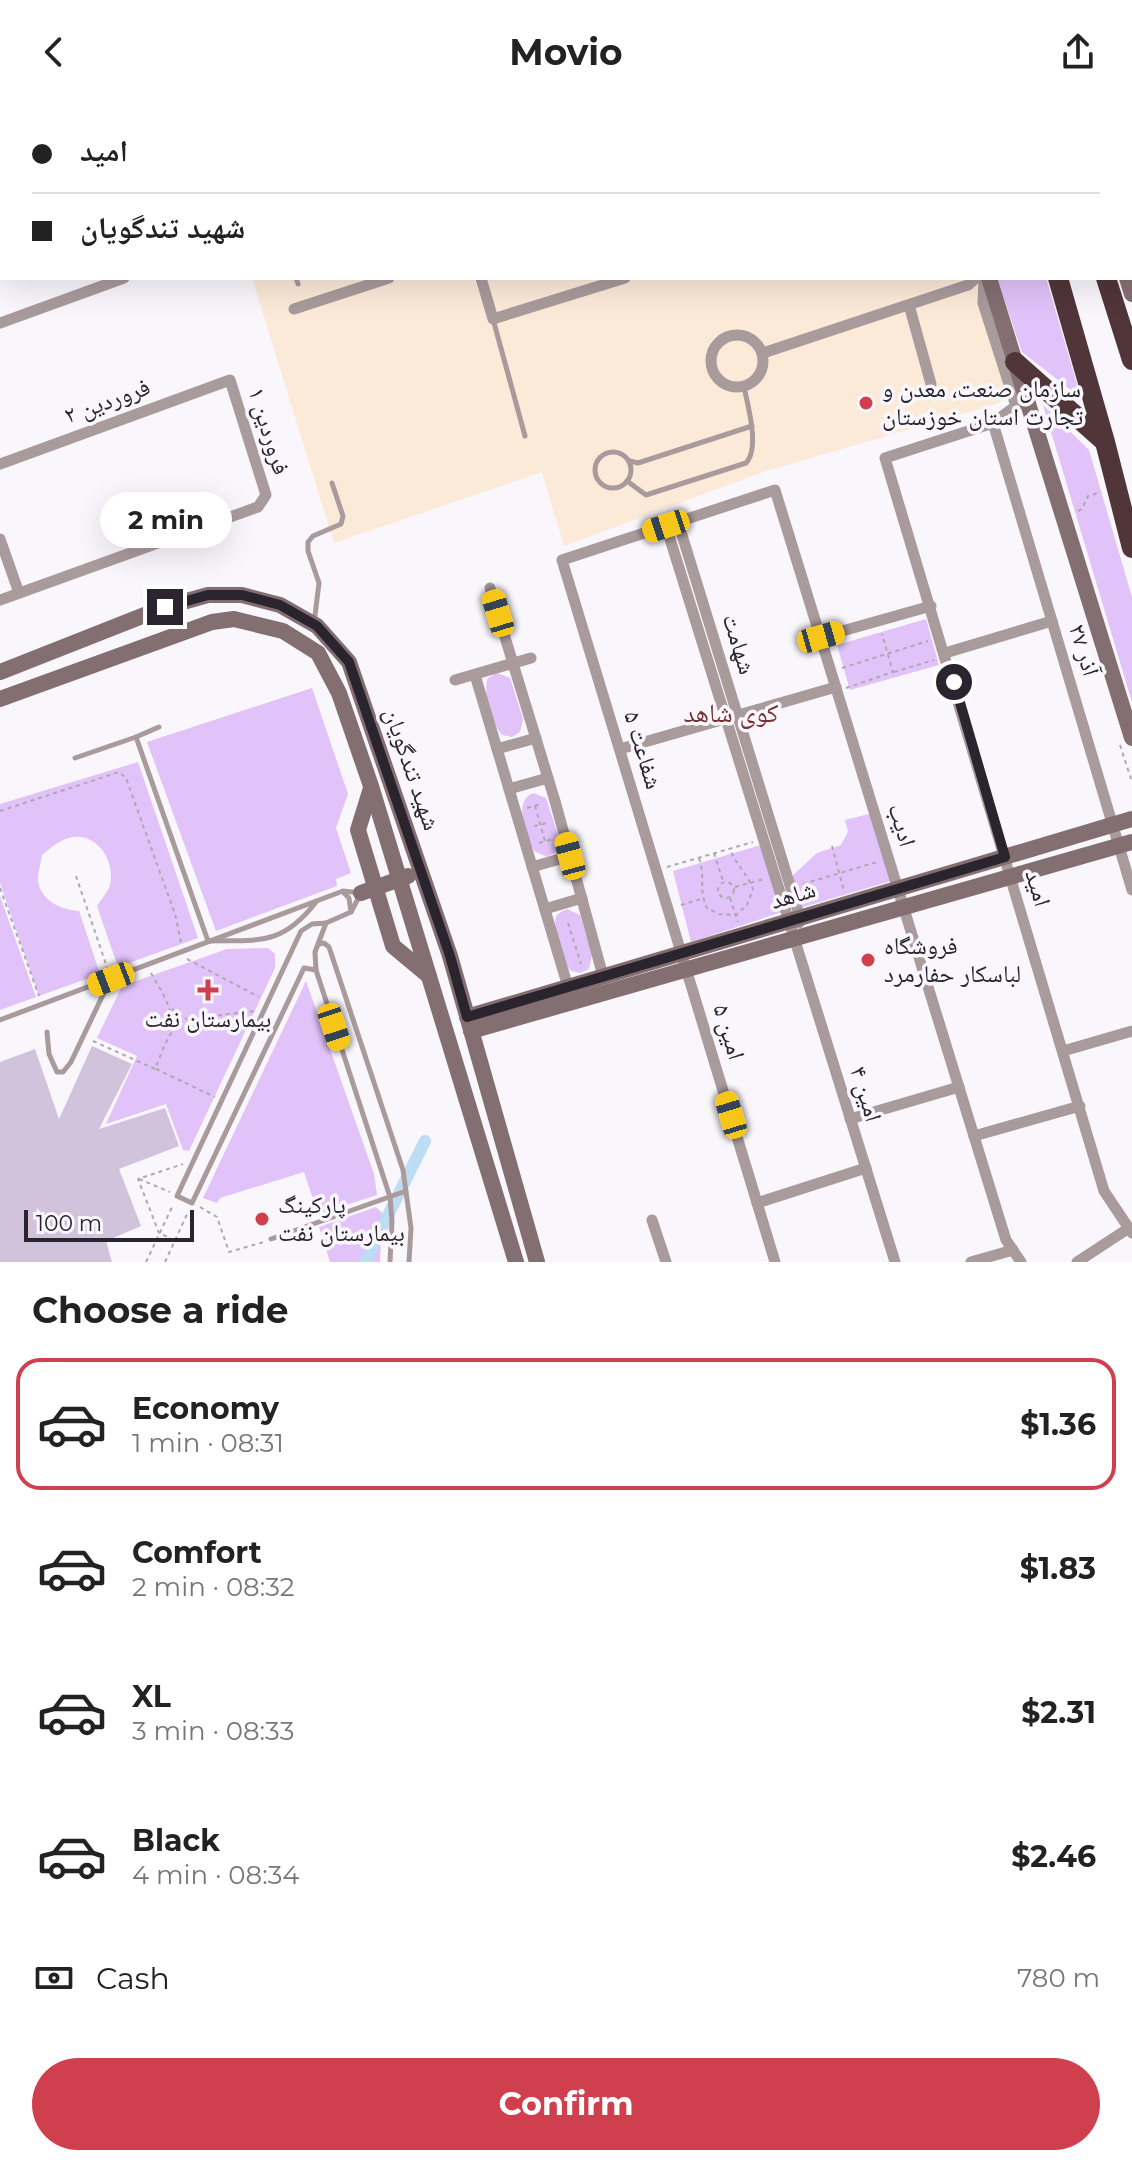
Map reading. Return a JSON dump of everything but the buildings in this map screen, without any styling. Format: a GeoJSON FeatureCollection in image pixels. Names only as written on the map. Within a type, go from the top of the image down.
{"type":"FeatureCollection","features":[{"type":"Feature","properties":{"kind":"highway"},"geometry":{"type":"LineString","coordinates":[[1059,280],[1132,548]]}},
{"type":"Feature","properties":{"kind":"highway"},"geometry":{"type":"LineString","coordinates":[[1107,280],[1132,360]]}},
{"type":"Feature","properties":{"kind":"highway"},"geometry":{"type":"LineString","coordinates":[[1015,362],[1105,442]]}},
{"type":"Feature","properties":{"kind":"main road"},"geometry":{"type":"LineString","coordinates":[[987,280],[1132,738]]}},
{"type":"Feature","properties":{"kind":"main road"},"geometry":{"type":"LineString","coordinates":[[208,595],[212,622]]}},
{"type":"Feature","properties":{"kind":"main road","name":"شهید تندگویان"},"geometry":{"type":"LineString","coordinates":[[0,672],[165,607],[208,595],[242,595],[280,605],[314,624],[349,662],[469,1024],[537,1262]]}},
{"type":"Feature","properties":{"kind":"main road","name":"شهید تندگویان"},"geometry":{"type":"LineString","coordinates":[[0,699],[212,622],[234,619],[283,631],[318,653],[339,693],[371,786],[516,1262]]}},
{"type":"Feature","properties":{"kind":"main road"},"geometry":{"type":"LineString","coordinates":[[339,693],[357,685]]}},
{"type":"Feature","properties":{"kind":"main road"},"geometry":{"type":"LineString","coordinates":[[371,786],[358,830],[368,890],[393,946],[429,976]]}},
{"type":"Feature","properties":{"kind":"main road","name":"شاهد"},"geometry":{"type":"LineString","coordinates":[[469,1024],[685,961],[741,935],[1132,819]]}},
{"type":"Feature","properties":{"kind":"main road","name":"شاهد"},"geometry":{"type":"LineString","coordinates":[[469,1024],[603,976],[794,939],[1126,844]]}},
{"type":"Feature","properties":{"kind":"main road"},"geometry":{"type":"LineString","coordinates":[[368,890],[421,872]]}},
{"type":"Feature","properties":{"kind":"street"},"geometry":{"type":"LineString","coordinates":[[0,323],[118,280]]}},
{"type":"Feature","properties":{"kind":"street"},"geometry":{"type":"LineString","coordinates":[[294,309],[383,280]]}},
{"type":"Feature","properties":{"kind":"street"},"geometry":{"type":"LineString","coordinates":[[482,280],[493,319],[594,282]]}},
{"type":"Feature","properties":{"kind":"street"},"geometry":{"type":"LineString","coordinates":[[763,353],[968,285],[974,280]]}},
{"type":"Feature","properties":{"kind":"street"},"geometry":{"type":"LineString","coordinates":[[986,280],[983,303],[1016,406],[993,423]]}},
{"type":"Feature","properties":{"kind":"street"},"geometry":{"type":"LineString","coordinates":[[909,305],[931,384]]}},
{"type":"Feature","properties":{"kind":"street"},"geometry":{"type":"LineString","coordinates":[[738,334],[752,339],[763,353],[764,366],[757,379],[744,387],[729,387],[716,378],[710,364],[713,349],[723,338],[738,334]]}},
{"type":"Feature","properties":{"kind":"street","name":"فروردین ۲"},"geometry":{"type":"LineString","coordinates":[[0,464],[230,380]]}},
{"type":"Feature","properties":{"kind":"street","name":"فروردین ۱"},"geometry":{"type":"LineString","coordinates":[[0,600],[258,507],[266,495],[230,380]]}},
{"type":"Feature","properties":{"kind":"street","name":"امید"},"geometry":{"type":"LineString","coordinates":[[993,423],[885,458],[1104,1191],[1131,1230]]}},
{"type":"Feature","properties":{"kind":"street","name":"آذر ۲۷"},"geometry":{"type":"LineString","coordinates":[[993,423],[1113,825],[1126,844],[1132,890]]}},
{"type":"Feature","properties":{"kind":"street","name":"ادیب"},"geometry":{"type":"LineString","coordinates":[[678,522],[775,490],[1006,1240],[1021,1262]]}},
{"type":"Feature","properties":{"kind":"street"},"geometry":{"type":"LineString","coordinates":[[666,526],[678,522]]}},
{"type":"Feature","properties":{"kind":"street","name":"شهامت"},"geometry":{"type":"LineString","coordinates":[[678,522],[791,888],[794,920]]}},
{"type":"Feature","properties":{"kind":"street","name":"شهامت"},"geometry":{"type":"LineString","coordinates":[[666,526],[773,875],[794,920]]}},
{"type":"Feature","properties":{"kind":"street","name":"شفاعت ۵"},"geometry":{"type":"LineString","coordinates":[[666,526],[562,560],[685,961]]}},
{"type":"Feature","properties":{"kind":"street"},"geometry":{"type":"LineString","coordinates":[[0,539],[19,593]]}},
{"type":"Feature","properties":{"kind":"street"},"geometry":{"type":"LineString","coordinates":[[490,588],[560,819],[603,976]]}},
{"type":"Feature","properties":{"kind":"street"},"geometry":{"type":"LineString","coordinates":[[821,637],[931,606]]}},
{"type":"Feature","properties":{"kind":"street"},"geometry":{"type":"LineString","coordinates":[[945,653],[1052,621]]}},
{"type":"Feature","properties":{"kind":"street"},"geometry":{"type":"LineString","coordinates":[[455,680],[531,658]]}},
{"type":"Feature","properties":{"kind":"street"},"geometry":{"type":"LineString","coordinates":[[475,675],[568,987]]}},
{"type":"Feature","properties":{"kind":"street"},"geometry":{"type":"LineString","coordinates":[[620,749],[837,689]]}},
{"type":"Feature","properties":{"kind":"street"},"geometry":{"type":"LineString","coordinates":[[497,749],[536,738]]}},
{"type":"Feature","properties":{"kind":"street"},"geometry":{"type":"LineString","coordinates":[[509,789],[548,778]]}},
{"type":"Feature","properties":{"kind":"street"},"geometry":{"type":"LineString","coordinates":[[532,867],[570,856]]}},
{"type":"Feature","properties":{"kind":"street"},"geometry":{"type":"LineString","coordinates":[[545,909],[582,898]]}},
{"type":"Feature","properties":{"kind":"street"},"geometry":{"type":"LineString","coordinates":[[794,920],[794,939]]}},
{"type":"Feature","properties":{"kind":"street","name":"امین ۴"},"geometry":{"type":"LineString","coordinates":[[794,939],[895,1262]]}},
{"type":"Feature","properties":{"kind":"street","name":"امین ۵"},"geometry":{"type":"LineString","coordinates":[[685,961],[775,1262]]}},
{"type":"Feature","properties":{"kind":"street"},"geometry":{"type":"LineString","coordinates":[[1063,1051],[1132,1031]]}},
{"type":"Feature","properties":{"kind":"street"},"geometry":{"type":"LineString","coordinates":[[850,1119],[959,1087]]}},
{"type":"Feature","properties":{"kind":"street"},"geometry":{"type":"LineString","coordinates":[[974,1136],[1080,1106]]}},
{"type":"Feature","properties":{"kind":"street"},"geometry":{"type":"LineString","coordinates":[[757,1203],[866,1168]]}},
{"type":"Feature","properties":{"kind":"street"},"geometry":{"type":"LineString","coordinates":[[652,1220],[666,1262]]}},
{"type":"Feature","properties":{"kind":"street"},"geometry":{"type":"LineString","coordinates":[[1077,1262],[1131,1230]]}},
{"type":"Feature","properties":{"kind":"street"},"geometry":{"type":"LineString","coordinates":[[971,1262],[1013,1250]]}},
{"type":"Feature","properties":{"kind":"lane"},"geometry":{"type":"LineString","coordinates":[[493,319],[525,436]]}},
{"type":"Feature","properties":{"kind":"lane"},"geometry":{"type":"LineString","coordinates":[[627,481],[646,495],[746,463],[752,455],[752,426],[744,387]]}},
{"type":"Feature","properties":{"kind":"lane"},"geometry":{"type":"LineString","coordinates":[[630,461],[631,472],[627,481],[619,487],[608,487],[599,482],[595,473],[596,462],[603,454],[612,451],[638,463],[752,426]]}},
{"type":"Feature","properties":{"kind":"lane"},"geometry":{"type":"LineString","coordinates":[[314,624],[319,583],[308,542],[313,536],[341,524],[343,516],[332,483]]}},
{"type":"Feature","properties":{"kind":"lane"},"geometry":{"type":"LineString","coordinates":[[75,758],[159,727]]}},
{"type":"Feature","properties":{"kind":"lane"},"geometry":{"type":"LineString","coordinates":[[136,737],[208,941]]}},
{"type":"Feature","properties":{"kind":"lane"},"geometry":{"type":"LineString","coordinates":[[0,1020],[343,891],[368,890]]}},
{"type":"Feature","properties":{"kind":"lane"},"geometry":{"type":"LineString","coordinates":[[316,970],[304,968],[192,1203],[177,1196],[301,931],[312,924],[326,923],[351,912],[368,890]]}},
{"type":"Feature","properties":{"kind":"lane"},"geometry":{"type":"LineString","coordinates":[[343,891],[349,898],[351,912]]}},
{"type":"Feature","properties":{"kind":"lane"},"geometry":{"type":"LineString","coordinates":[[208,941],[267,939],[290,930],[317,901]]}},
{"type":"Feature","properties":{"kind":"lane"},"geometry":{"type":"LineString","coordinates":[[326,923],[315,952],[316,970],[390,1197],[390,1262]]}},
{"type":"Feature","properties":{"kind":"lane"},"geometry":{"type":"LineString","coordinates":[[318,944],[324,943],[329,947],[403,1170],[411,1228],[409,1262]]}},
{"type":"Feature","properties":{"kind":"lane"},"geometry":{"type":"LineString","coordinates":[[47,1032],[49,1054],[57,1072],[63,1072],[84,1037],[111,979]]}},
{"type":"Feature","properties":{"kind":"lane"},"geometry":{"type":"LineString","coordinates":[[271,1239],[406,1191]]}},
{"type":"Feature","properties":{"kind":"path"},"geometry":{"type":"LineString","coordinates":[[1064,519],[1082,509],[1088,496],[1115,486]]}},
{"type":"Feature","properties":{"kind":"path"},"geometry":{"type":"LineString","coordinates":[[878,621],[893,672]]}},
{"type":"Feature","properties":{"kind":"path"},"geometry":{"type":"LineString","coordinates":[[831,671],[940,637]]}},
{"type":"Feature","properties":{"kind":"path"},"geometry":{"type":"LineString","coordinates":[[837,689],[934,660]]}},
{"type":"Feature","properties":{"kind":"path"},"geometry":{"type":"LineString","coordinates":[[0,811],[119,772],[126,778],[175,914],[188,961],[267,1002]]}},
{"type":"Feature","properties":{"kind":"path"},"geometry":{"type":"LineString","coordinates":[[524,809],[541,804]]}},
{"type":"Feature","properties":{"kind":"path"},"geometry":{"type":"LineString","coordinates":[[535,806],[545,841]]}},
{"type":"Feature","properties":{"kind":"path"},"geometry":{"type":"LineString","coordinates":[[521,830],[560,819]]}},
{"type":"Feature","properties":{"kind":"path"},"geometry":{"type":"LineString","coordinates":[[539,843],[554,839]]}},
{"type":"Feature","properties":{"kind":"path"},"geometry":{"type":"LineString","coordinates":[[657,870],[762,839]]}},
{"type":"Feature","properties":{"kind":"path"},"geometry":{"type":"LineString","coordinates":[[832,846],[848,904]]}},
{"type":"Feature","properties":{"kind":"path"},"geometry":{"type":"LineString","coordinates":[[699,858],[705,875],[703,899],[707,908],[719,914],[736,915],[747,905],[753,889],[748,876],[736,865],[730,849]]}},
{"type":"Feature","properties":{"kind":"path"},"geometry":{"type":"LineString","coordinates":[[714,853],[724,882]]}},
{"type":"Feature","properties":{"kind":"path"},"geometry":{"type":"LineString","coordinates":[[791,888],[890,858]]}},
{"type":"Feature","properties":{"kind":"path"},"geometry":{"type":"LineString","coordinates":[[734,887],[773,875]]}},
{"type":"Feature","properties":{"kind":"path"},"geometry":{"type":"LineString","coordinates":[[76,876],[111,979]]}},
{"type":"Feature","properties":{"kind":"path"},"geometry":{"type":"LineString","coordinates":[[724,882],[734,887]]}},
{"type":"Feature","properties":{"kind":"path"},"geometry":{"type":"LineString","coordinates":[[724,882],[718,890],[720,896],[726,899],[733,896],[734,887]]}},
{"type":"Feature","properties":{"kind":"path"},"geometry":{"type":"LineString","coordinates":[[0,888],[42,1005]]}},
{"type":"Feature","properties":{"kind":"path"},"geometry":{"type":"LineString","coordinates":[[730,897],[741,935]]}},
{"type":"Feature","properties":{"kind":"path"},"geometry":{"type":"LineString","coordinates":[[669,908],[703,899]]}},
{"type":"Feature","properties":{"kind":"path"},"geometry":{"type":"LineString","coordinates":[[551,929],[568,923],[581,964]]}},
{"type":"Feature","properties":{"kind":"path"},"geometry":{"type":"LineString","coordinates":[[146,965],[173,1016],[172,1030],[155,1069]]}},
{"type":"Feature","properties":{"kind":"path"},"geometry":{"type":"LineString","coordinates":[[169,1006],[187,1019]]}},
{"type":"Feature","properties":{"kind":"path"},"geometry":{"type":"LineString","coordinates":[[172,1030],[187,1019],[264,1010]]}},
{"type":"Feature","properties":{"kind":"path"},"geometry":{"type":"LineString","coordinates":[[84,1037],[222,1100]]}},
{"type":"Feature","properties":{"kind":"path"},"geometry":{"type":"LineString","coordinates":[[138,1179],[194,1160]]}},
{"type":"Feature","properties":{"kind":"path"},"geometry":{"type":"LineString","coordinates":[[138,1179],[159,1233],[175,1241]]}},
{"type":"Feature","properties":{"kind":"path"},"geometry":{"type":"LineString","coordinates":[[138,1179],[177,1196],[146,1262]]}},
{"type":"Feature","properties":{"kind":"path"},"geometry":{"type":"LineString","coordinates":[[165,1262],[192,1203],[217,1217],[229,1252],[271,1239]]}},
{"type":"Feature","properties":{"kind":"shaded area"},"geometry":{"type":"Polygon","coordinates":[[[253,280],[977,280],[1014,396],[993,405],[763,472],[564,546],[542,472],[334,543],[253,280]]]}},
{"type":"Feature","properties":{"kind":"shaded area"},"geometry":{"type":"Polygon","coordinates":[[[998,280],[1047,280],[1081,398],[1022,352],[998,280]]]}},
{"type":"Feature","properties":{"kind":"shaded area"},"geometry":{"type":"Polygon","coordinates":[[[1043,405],[1089,450],[1132,597],[1132,702],[1043,405]]]}},
{"type":"Feature","properties":{"kind":"shaded area"},"geometry":{"type":"Polygon","coordinates":[[[926,619],[939,665],[850,690],[837,645],[926,619]]]}},
{"type":"Feature","properties":{"kind":"shaded area"},"geometry":{"type":"Polygon","coordinates":[[[497,673],[510,678],[523,719],[520,732],[512,737],[502,735],[489,708],[486,684],[488,678],[497,673]]]}},
{"type":"Feature","properties":{"kind":"shaded area"},"geometry":{"type":"Polygon","coordinates":[[[312,688],[348,794],[336,828],[351,873],[336,879],[337,886],[216,931],[147,742],[312,688]]]}},
{"type":"Feature","properties":{"kind":"shaded area"},"geometry":{"type":"Polygon","coordinates":[[[138,762],[198,938],[118,967],[97,906],[110,885],[109,862],[101,848],[88,839],[65,839],[42,855],[38,882],[44,895],[54,904],[79,911],[100,974],[39,996],[0,883],[0,804],[138,762]]]}},
{"type":"Feature","properties":{"kind":"shaded area"},"geometry":{"type":"Polygon","coordinates":[[[533,793],[546,798],[559,838],[556,852],[547,857],[534,851],[523,819],[523,803],[533,793]]]}},
{"type":"Feature","properties":{"kind":"shaded area"},"geometry":{"type":"Polygon","coordinates":[[[873,813],[894,880],[800,908],[790,878],[817,853],[841,845],[848,832],[845,820],[873,813]]]}},
{"type":"Feature","properties":{"kind":"shaded area"},"geometry":{"type":"Polygon","coordinates":[[[761,845],[782,912],[691,942],[673,871],[761,845]]]}},
{"type":"Feature","properties":{"kind":"shaded area"},"geometry":{"type":"Polygon","coordinates":[[[0,896],[36,997],[0,1010],[0,896]]]}},
{"type":"Feature","properties":{"kind":"shaded area"},"geometry":{"type":"Polygon","coordinates":[[[567,909],[580,915],[592,955],[589,969],[580,973],[568,967],[557,936],[556,917],[567,909]]]}},
{"type":"Feature","properties":{"kind":"shaded area"},"geometry":{"type":"Polygon","coordinates":[[[268,948],[275,954],[275,968],[189,1151],[183,1150],[166,1104],[106,1124],[137,1056],[97,1038],[122,986],[227,949],[268,948]]]}},
{"type":"Feature","properties":{"kind":"shaded area"},"geometry":{"type":"Polygon","coordinates":[[[306,981],[374,1174],[377,1195],[318,1214],[304,1172],[220,1198],[217,1203],[203,1198],[306,981]]]}},
{"type":"Feature","properties":{"kind":"shaded area"},"geometry":{"type":"Polygon","coordinates":[[[376,1207],[382,1213],[380,1262],[330,1262],[319,1227],[376,1207]]]}},
{"type":"Feature","properties":{"kind":"waterway"},"geometry":{"type":"LineString","coordinates":[[365,1262],[425,1141]]}},
{"type":"Feature","properties":{"kind":"place","name":"سازمان صنعت، معدن و تجارت استان خوزستان"},"geometry":{"type":"Point","coordinates":[866,403]}},
{"type":"Feature","properties":{"kind":"place","name":"فروشگاه لباسکار حفارمرد"},"geometry":{"type":"Point","coordinates":[868,960]}},
{"type":"Feature","properties":{"kind":"place","name":"بیمارستان نفت"},"geometry":{"type":"Point","coordinates":[208,990]}},
{"type":"Feature","properties":{"kind":"place","name":"پارکینگ بیمارستان نفت"},"geometry":{"type":"Point","coordinates":[262,1219]}},
{"type":"Feature","properties":{"kind":"district","name":"کوی شاهد"},"geometry":{"type":"Point","coordinates":[731,713]}},
{"type":"Feature","properties":{"kind":"route"},"geometry":{"type":"LineString","coordinates":[[165,607],[208,595],[242,595],[280,605],[317,626],[349,662],[450,956],[467,1017],[1005,857],[954,682]]}}]}
